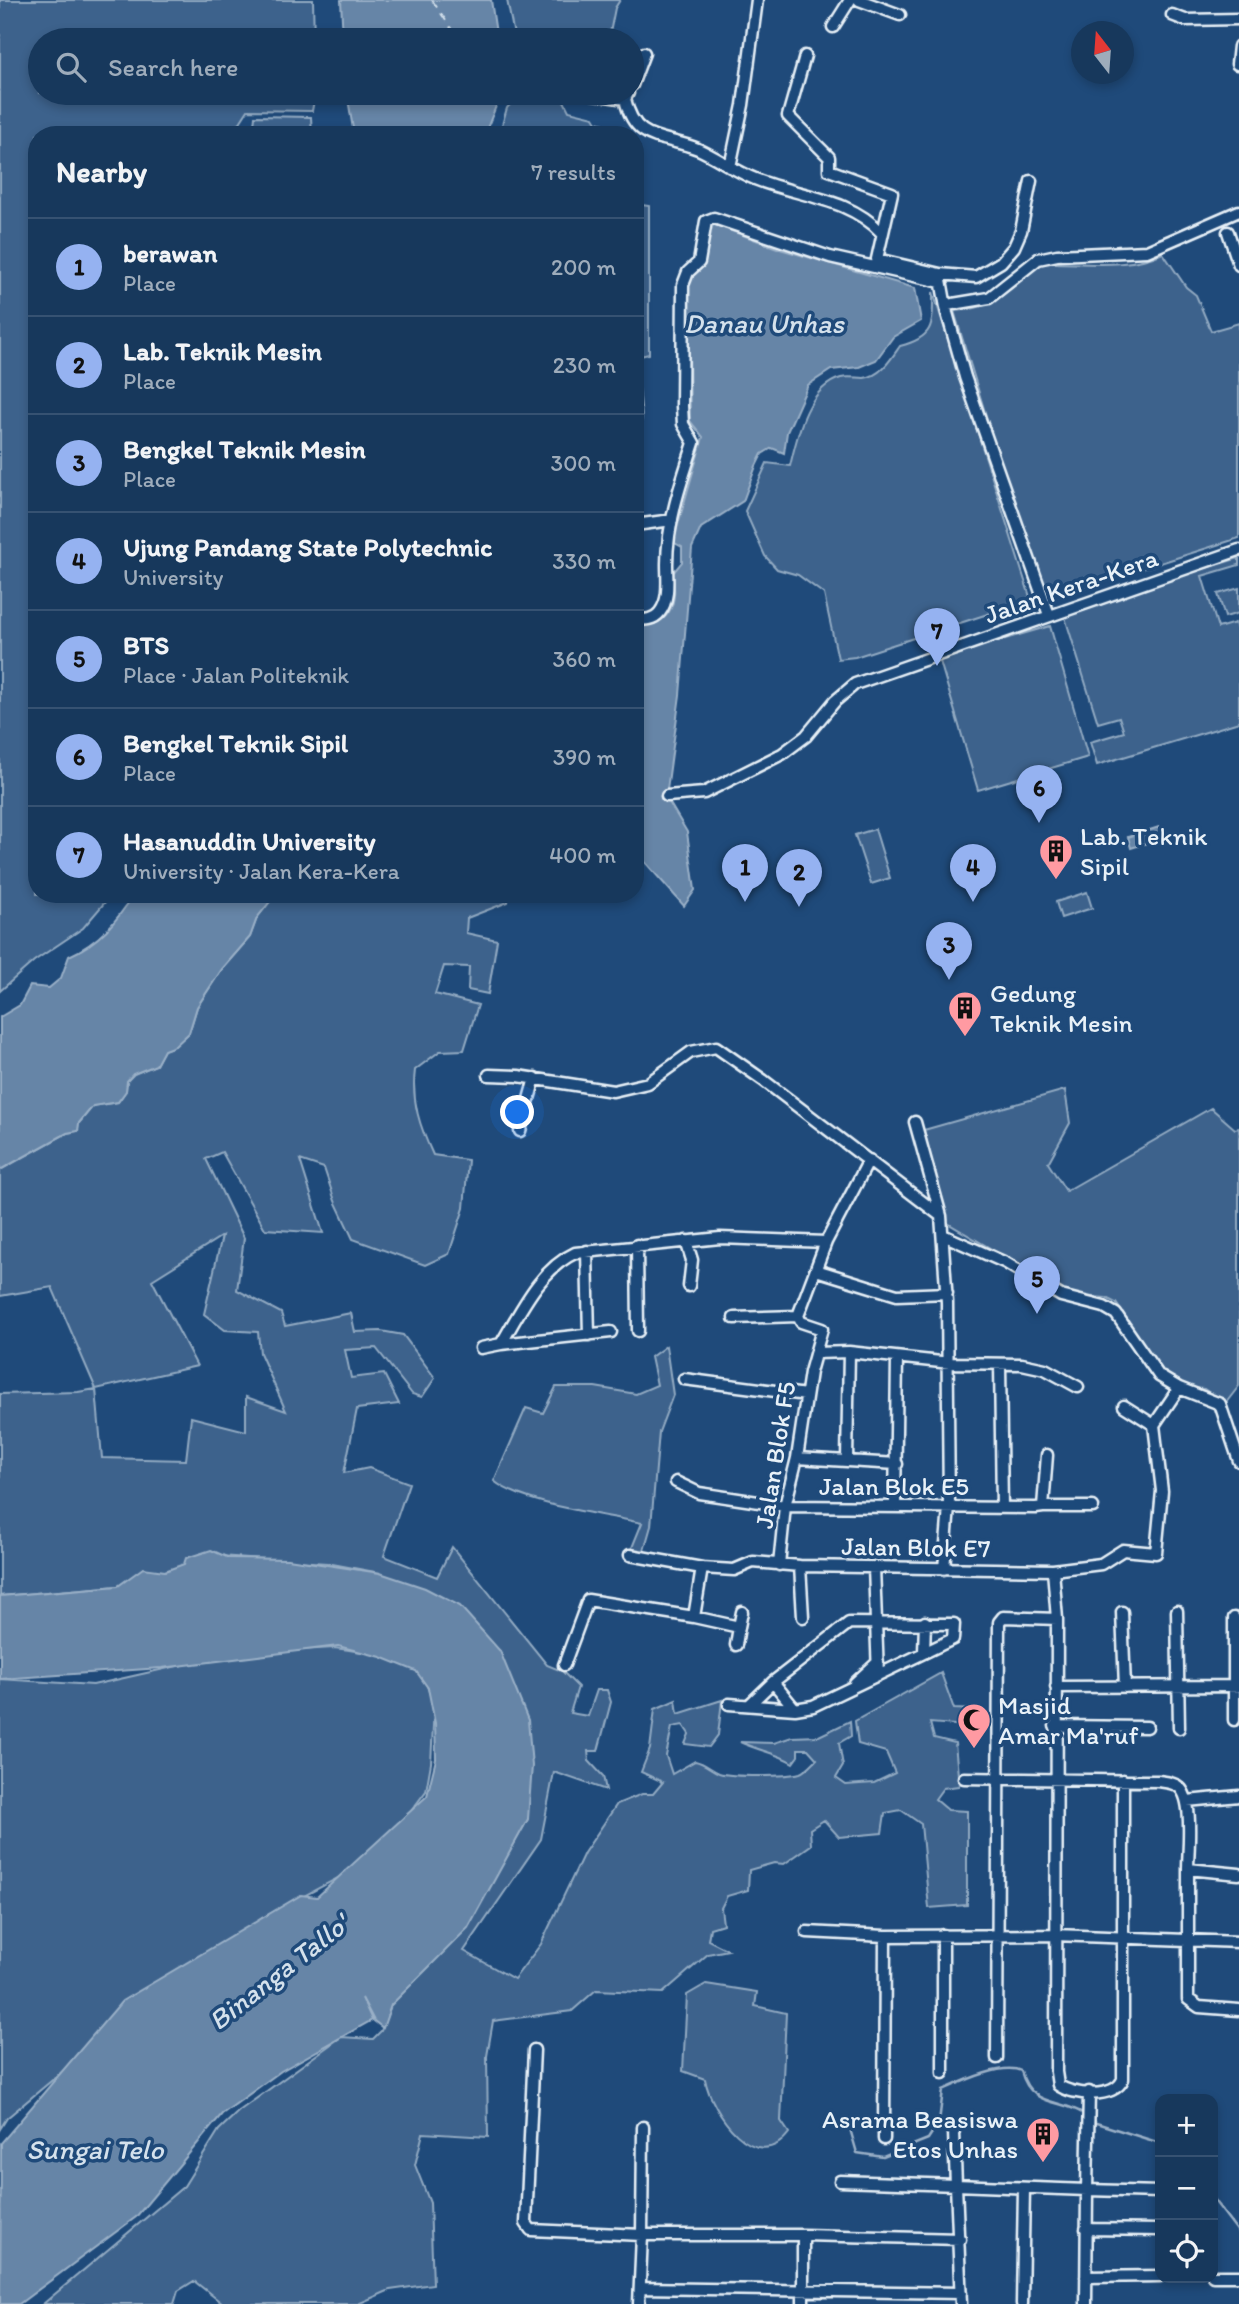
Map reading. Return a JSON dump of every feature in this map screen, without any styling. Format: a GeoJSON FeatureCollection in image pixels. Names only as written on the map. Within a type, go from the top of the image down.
{"type":"FeatureCollection","features":[{"type":"Feature","properties":{"kind":"street"},"geometry":{"type":"LineString","coordinates":[[730,167],[743,105],[757,0]]}},
{"type":"Feature","properties":{"kind":"street"},"geometry":{"type":"LineString","coordinates":[[834,27],[850,0]]}},
{"type":"Feature","properties":{"kind":"street"},"geometry":{"type":"LineString","coordinates":[[859,0],[900,15]]}},
{"type":"Feature","properties":{"kind":"street"},"geometry":{"type":"LineString","coordinates":[[1172,15],[1185,20],[1239,19]]}},
{"type":"Feature","properties":{"kind":"street"},"geometry":{"type":"LineString","coordinates":[[1237,64],[1239,46]]}},
{"type":"Feature","properties":{"kind":"street"},"geometry":{"type":"LineString","coordinates":[[805,56],[788,116],[829,157],[829,170],[892,193],[877,259],[943,290],[976,277],[1001,262],[1014,247],[1021,231],[1031,181]]}},
{"type":"Feature","properties":{"kind":"street"},"geometry":{"type":"LineString","coordinates":[[629,105],[634,123],[638,126]]}},
{"type":"Feature","properties":{"kind":"street"},"geometry":{"type":"LineString","coordinates":[[644,131],[650,136],[690,146],[756,180],[858,211],[882,233]]}},
{"type":"Feature","properties":{"kind":"street"},"geometry":{"type":"LineString","coordinates":[[644,620],[659,614],[666,600],[667,548],[672,520],[694,443],[683,424],[683,285],[688,272],[699,262],[706,221],[714,218],[830,257],[943,290],[989,298],[1038,259],[1057,255],[1147,251],[1239,211]]}},
{"type":"Feature","properties":{"kind":"street"},"geometry":{"type":"LineString","coordinates":[[1228,232],[1239,265]]}},
{"type":"Feature","properties":{"kind":"street"},"geometry":{"type":"LineString","coordinates":[[943,290],[965,377],[1049,615]]}},
{"type":"Feature","properties":{"kind":"street"},"geometry":{"type":"LineString","coordinates":[[644,524],[672,520]]}},
{"type":"Feature","properties":{"kind":"street","name":"Jalan Kera-Kera"},"geometry":{"type":"LineString","coordinates":[[667,796],[704,793],[782,754],[806,736],[835,701],[855,684],[1239,550]]}},
{"type":"Feature","properties":{"kind":"street"},"geometry":{"type":"LineString","coordinates":[[489,1074],[535,1078],[613,1091],[648,1083],[691,1052],[716,1047],[941,1216]]}},
{"type":"Feature","properties":{"kind":"street"},"geometry":{"type":"LineString","coordinates":[[520,1131],[535,1078]]}},
{"type":"Feature","properties":{"kind":"street"},"geometry":{"type":"LineString","coordinates":[[915,1122],[941,1216],[947,1293],[950,1363],[949,1507],[944,1569]]}},
{"type":"Feature","properties":{"kind":"street"},"geometry":{"type":"LineString","coordinates":[[869,1160],[826,1242],[798,1316],[801,1322],[821,1327],[816,1353],[849,1352],[950,1363],[1037,1367],[1078,1387]]}},
{"type":"Feature","properties":{"kind":"street"},"geometry":{"type":"LineString","coordinates":[[943,1235],[1006,1263],[1061,1296],[1116,1314],[1159,1376],[1179,1388],[1220,1404],[1239,1461]]}},
{"type":"Feature","properties":{"kind":"street"},"geometry":{"type":"LineString","coordinates":[[501,1344],[527,1298],[565,1257],[587,1251],[720,1238],[826,1242]]}},
{"type":"Feature","properties":{"kind":"street"},"geometry":{"type":"LineString","coordinates":[[685,1241],[692,1260],[689,1286]]}},
{"type":"Feature","properties":{"kind":"street"},"geometry":{"type":"LineString","coordinates":[[637,1245],[638,1331]]}},
{"type":"Feature","properties":{"kind":"street"},"geometry":{"type":"LineString","coordinates":[[587,1251],[589,1335]]}},
{"type":"Feature","properties":{"kind":"street"},"geometry":{"type":"LineString","coordinates":[[816,1270],[897,1295],[947,1293]]}},
{"type":"Feature","properties":{"kind":"street"},"geometry":{"type":"LineString","coordinates":[[734,1318],[798,1316]]}},
{"type":"Feature","properties":{"kind":"street"},"geometry":{"type":"LineString","coordinates":[[481,1348],[611,1332]]}},
{"type":"Feature","properties":{"kind":"street"},"geometry":{"type":"LineString","coordinates":[[847,1460],[849,1352]]}},
{"type":"Feature","properties":{"kind":"street","name":"Jalan Blok F5"},"geometry":{"type":"LineString","coordinates":[[779,1565],[785,1506],[797,1458],[806,1395],[816,1353]]}},
{"type":"Feature","properties":{"kind":"street"},"geometry":{"type":"LineString","coordinates":[[895,1507],[897,1358]]}},
{"type":"Feature","properties":{"kind":"street"},"geometry":{"type":"LineString","coordinates":[[1000,1364],[1002,1508]]}},
{"type":"Feature","properties":{"kind":"street"},"geometry":{"type":"LineString","coordinates":[[684,1379],[806,1395]]}},
{"type":"Feature","properties":{"kind":"street"},"geometry":{"type":"LineString","coordinates":[[1124,1406],[1154,1425],[1179,1388]]}},
{"type":"Feature","properties":{"kind":"street","name":"Jalan Blok E7"},"geometry":{"type":"LineString","coordinates":[[629,1555],[702,1568],[737,1570],[752,1562],[800,1566],[1053,1570],[1101,1564],[1123,1549],[1157,1552],[1162,1491],[1154,1425]]}},
{"type":"Feature","properties":{"kind":"street"},"geometry":{"type":"LineString","coordinates":[[1043,1507],[1047,1455]]}},
{"type":"Feature","properties":{"kind":"street"},"geometry":{"type":"LineString","coordinates":[[797,1458],[897,1464]]}},
{"type":"Feature","properties":{"kind":"street","name":"Jalan Blok E5"},"geometry":{"type":"LineString","coordinates":[[676,1482],[699,1493],[785,1506],[1093,1507]]}},
{"type":"Feature","properties":{"kind":"street"},"geometry":{"type":"LineString","coordinates":[[800,1566],[803,1617]]}},
{"type":"Feature","properties":{"kind":"street"},"geometry":{"type":"LineString","coordinates":[[874,1567],[878,1675]]}},
{"type":"Feature","properties":{"kind":"street"},"geometry":{"type":"LineString","coordinates":[[694,1616],[702,1568]]}},
{"type":"Feature","properties":{"kind":"street"},"geometry":{"type":"LineString","coordinates":[[1053,1570],[1057,1619],[1055,1935],[1058,2085],[1089,2092],[1114,2090],[1123,2079],[1123,1780]]}},
{"type":"Feature","properties":{"kind":"street"},"geometry":{"type":"LineString","coordinates":[[564,1665],[585,1604],[592,1599],[694,1616],[739,1627]]}},
{"type":"Feature","properties":{"kind":"street"},"geometry":{"type":"LineString","coordinates":[[1177,1611],[1179,1728]]}},
{"type":"Feature","properties":{"kind":"street"},"geometry":{"type":"LineString","coordinates":[[736,1645],[742,1612]]}},
{"type":"Feature","properties":{"kind":"street"},"geometry":{"type":"LineString","coordinates":[[1122,1612],[1125,1686]]}},
{"type":"Feature","properties":{"kind":"street"},"geometry":{"type":"LineString","coordinates":[[998,2058],[997,1778],[1000,1620],[1003,1617],[1057,1619]]}},
{"type":"Feature","properties":{"kind":"street"},"geometry":{"type":"LineString","coordinates":[[1234,1618],[1237,1686],[1234,1720]]}},
{"type":"Feature","properties":{"kind":"street"},"geometry":{"type":"LineString","coordinates":[[729,1704],[795,1709],[813,1706],[953,1639],[954,1624],[877,1622],[847,1625],[773,1682],[749,1705]]}},
{"type":"Feature","properties":{"kind":"street"},"geometry":{"type":"LineString","coordinates":[[924,1652],[925,1622]]}},
{"type":"Feature","properties":{"kind":"street"},"geometry":{"type":"LineString","coordinates":[[850,1688],[877,1662]]}},
{"type":"Feature","properties":{"kind":"street"},"geometry":{"type":"LineString","coordinates":[[773,1682],[795,1709]]}},
{"type":"Feature","properties":{"kind":"street"},"geometry":{"type":"LineString","coordinates":[[1056,1687],[1237,1686]]}},
{"type":"Feature","properties":{"kind":"street"},"geometry":{"type":"LineString","coordinates":[[1055,1726],[1147,1727]]}},
{"type":"Feature","properties":{"kind":"street"},"geometry":{"type":"LineString","coordinates":[[964,1778],[1123,1780],[1175,1784],[1182,1789],[1188,1801],[1186,1989],[1191,2004],[1239,2010]]}},
{"type":"Feature","properties":{"kind":"street"},"geometry":{"type":"LineString","coordinates":[[1188,1801],[1239,1796]]}},
{"type":"Feature","properties":{"kind":"street"},"geometry":{"type":"LineString","coordinates":[[1188,1869],[1239,1874]]}},
{"type":"Feature","properties":{"kind":"street"},"geometry":{"type":"LineString","coordinates":[[807,1932],[885,1936],[1055,1935],[1188,1938],[1239,1942]]}},
{"type":"Feature","properties":{"kind":"street"},"geometry":{"type":"LineString","coordinates":[[943,1935],[943,2073]]}},
{"type":"Feature","properties":{"kind":"street"},"geometry":{"type":"LineString","coordinates":[[884,2138],[885,1936]]}},
{"type":"Feature","properties":{"kind":"street"},"geometry":{"type":"LineString","coordinates":[[534,2050],[526,2219],[529,2228],[642,2235],[960,2239]]}},
{"type":"Feature","properties":{"kind":"street"},"geometry":{"type":"LineString","coordinates":[[1086,2304],[1089,2092]]}},
{"type":"Feature","properties":{"kind":"street"},"geometry":{"type":"LineString","coordinates":[[639,2304],[643,2127]]}},
{"type":"Feature","properties":{"kind":"street"},"geometry":{"type":"LineString","coordinates":[[954,2132],[961,2304]]}},
{"type":"Feature","properties":{"kind":"street"},"geometry":{"type":"LineString","coordinates":[[840,2182],[1155,2192]]}},
{"type":"Feature","properties":{"kind":"street"},"geometry":{"type":"LineString","coordinates":[[1022,2304],[1024,2188]]}},
{"type":"Feature","properties":{"kind":"street"},"geometry":{"type":"LineString","coordinates":[[1086,2229],[1155,2230]]}},
{"type":"Feature","properties":{"kind":"street"},"geometry":{"type":"LineString","coordinates":[[803,2235],[803,2304]]}},
{"type":"Feature","properties":{"kind":"street"},"geometry":{"type":"LineString","coordinates":[[1086,2277],[1155,2276]]}},
{"type":"Feature","properties":{"kind":"street"},"geometry":{"type":"LineString","coordinates":[[1218,2276],[1239,2276]]}},
{"type":"Feature","properties":{"kind":"street"},"geometry":{"type":"LineString","coordinates":[[640,2288],[961,2293]]}},
{"type":"Feature","properties":{"kind":"shaded area"},"geometry":{"type":"Polygon","coordinates":[[[0,0],[313,0],[314,28],[28,28],[28,105],[313,105],[312,111],[248,110],[239,126],[28,126],[28,903],[104,903],[83,928],[34,961],[0,991],[0,0]]]}},
{"type":"Feature","properties":{"kind":"shaded area"},"geometry":{"type":"Polygon","coordinates":[[[507,0],[620,0],[615,8],[611,28],[513,28],[507,0]]]}},
{"type":"Feature","properties":{"kind":"shaded area"},"geometry":{"type":"Polygon","coordinates":[[[510,105],[566,105],[569,111],[594,117],[597,122],[608,125],[502,126],[510,105]]]}},
{"type":"Feature","properties":{"kind":"shaded area"},"geometry":{"type":"Polygon","coordinates":[[[255,116],[311,117],[312,126],[254,126],[255,116]]]}},
{"type":"Feature","properties":{"kind":"shaded area"},"geometry":{"type":"Polygon","coordinates":[[[644,205],[649,206],[649,354],[644,355],[644,205]]]}},
{"type":"Feature","properties":{"kind":"shaded area"},"geometry":{"type":"Polygon","coordinates":[[[1163,253],[1186,287],[1196,295],[1211,331],[1239,323],[1239,538],[1047,599],[1006,481],[954,311],[991,302],[1037,266],[1045,263],[1134,262],[1163,253]]]}},
{"type":"Feature","properties":{"kind":"shaded area"},"geometry":{"type":"Polygon","coordinates":[[[933,292],[1031,600],[855,657],[838,659],[824,594],[798,575],[777,569],[765,556],[745,511],[767,463],[790,466],[805,414],[820,391],[841,378],[864,378],[876,374],[900,346],[926,333],[932,321],[933,292]]]}},
{"type":"Feature","properties":{"kind":"shaded area"},"geometry":{"type":"Polygon","coordinates":[[[1239,558],[1239,565],[1202,576],[1218,628],[1235,623],[1239,636],[1239,722],[1097,765],[1090,742],[1124,732],[1119,717],[1098,723],[1063,611],[1239,558]]]}},
{"type":"Feature","properties":{"kind":"shaded area"},"geometry":{"type":"Polygon","coordinates":[[[1239,588],[1239,613],[1225,617],[1218,594],[1239,588]]]}},
{"type":"Feature","properties":{"kind":"shaded area"},"geometry":{"type":"Polygon","coordinates":[[[1050,626],[1088,757],[978,790],[939,658],[1050,626]]]}},
{"type":"Feature","properties":{"kind":"shaded area"},"geometry":{"type":"Polygon","coordinates":[[[875,829],[890,878],[871,884],[855,835],[875,829]]]}},
{"type":"Feature","properties":{"kind":"shaded area"},"geometry":{"type":"Polygon","coordinates":[[[1087,892],[1092,908],[1061,918],[1056,902],[1087,892]]]}},
{"type":"Feature","properties":{"kind":"shaded area"},"geometry":{"type":"Polygon","coordinates":[[[269,903],[505,903],[467,918],[466,933],[497,940],[488,994],[468,990],[469,967],[444,966],[435,994],[478,1005],[464,1050],[440,1051],[415,1070],[414,1092],[418,1114],[433,1155],[468,1160],[464,1208],[449,1254],[425,1265],[353,1239],[335,1201],[324,1168],[300,1160],[323,1233],[265,1229],[222,1152],[206,1159],[244,1238],[237,1290],[281,1313],[285,1326],[351,1313],[355,1332],[381,1331],[403,1335],[435,1378],[422,1397],[412,1394],[376,1348],[345,1350],[351,1378],[384,1374],[399,1404],[357,1409],[344,1473],[369,1468],[409,1483],[384,1556],[437,1577],[452,1547],[547,1665],[562,1671],[578,1687],[570,1713],[588,1716],[597,1690],[607,1690],[611,1702],[598,1751],[588,1751],[589,1761],[603,1776],[606,1790],[554,1772],[541,1839],[464,1951],[514,1979],[541,1944],[584,1853],[617,1804],[642,1794],[653,1794],[663,1782],[641,1772],[650,1749],[655,1709],[676,1700],[678,1714],[722,1700],[718,1735],[709,1747],[685,1744],[689,1734],[683,1725],[672,1727],[666,1756],[672,1774],[695,1761],[725,1774],[772,1776],[800,1773],[817,1759],[808,1749],[798,1749],[798,1756],[793,1763],[740,1742],[774,1743],[792,1737],[819,1736],[850,1721],[851,1736],[839,1743],[843,1766],[836,1778],[846,1785],[874,1783],[895,1773],[886,1752],[858,1744],[855,1721],[941,1673],[954,1709],[976,1710],[979,1713],[980,1727],[930,1723],[934,1738],[955,1743],[959,1786],[943,1788],[935,1799],[948,1810],[967,1811],[967,1905],[929,1908],[921,1824],[901,1810],[885,1813],[882,1833],[839,1837],[824,1820],[810,1829],[811,1845],[784,1864],[774,1863],[749,1870],[748,1890],[727,1896],[721,1908],[723,1924],[710,1928],[708,1940],[728,1950],[708,1954],[663,1993],[596,1990],[572,2011],[493,2021],[487,2056],[488,2137],[423,2133],[415,2165],[430,2203],[433,2284],[390,2290],[358,2304],[223,2304],[194,2281],[178,2291],[174,2304],[43,2304],[184,2186],[219,2130],[239,2111],[341,2037],[373,2039],[381,2031],[391,2005],[466,1929],[528,1819],[511,1683],[500,1651],[380,1573],[327,1563],[219,1556],[136,1576],[118,1586],[0,1596],[0,1394],[96,1389],[52,1287],[0,1296],[0,1170],[67,1133],[78,1131],[79,1123],[93,1106],[118,1102],[126,1091],[127,1081],[134,1074],[156,1065],[164,1050],[175,1046],[189,1033],[197,1007],[222,969],[250,937],[257,918],[269,903]],[[222,1236],[152,1280],[197,1366],[96,1389],[102,1458],[186,1460],[191,1417],[246,1431],[246,1397],[286,1411],[260,1353],[258,1332],[225,1330],[204,1314],[222,1236]]]}},
{"type":"Feature","properties":{"kind":"shaded area"},"geometry":{"type":"Polygon","coordinates":[[[1065,1090],[1070,1123],[1048,1163],[1066,1191],[1211,1108],[1235,1129],[1239,1128],[1239,1386],[1225,1404],[1204,1389],[1191,1388],[1164,1374],[1116,1303],[1106,1298],[1069,1295],[946,1222],[924,1130],[1065,1090]]]}},
{"type":"Feature","properties":{"kind":"shaded area"},"geometry":{"type":"Polygon","coordinates":[[[666,1346],[673,1395],[659,1432],[651,1526],[641,1561],[631,1550],[642,1523],[543,1502],[507,1489],[494,1481],[526,1408],[543,1413],[556,1387],[595,1387],[636,1394],[657,1385],[651,1357],[666,1346]]]}},
{"type":"Feature","properties":{"kind":"shaded area"},"geometry":{"type":"Polygon","coordinates":[[[334,1648],[380,1656],[423,1674],[434,1707],[431,1763],[426,1791],[393,1835],[340,1877],[262,1918],[137,2009],[7,2118],[0,2129],[0,1679],[93,1685],[231,1654],[334,1648]]]}},
{"type":"Feature","properties":{"kind":"shaded area"},"geometry":{"type":"Polygon","coordinates":[[[706,1984],[757,1992],[755,2006],[786,2013],[781,2121],[789,2133],[776,2145],[763,2148],[750,2144],[737,2135],[716,2108],[705,2079],[683,2071],[687,1995],[706,1984]]]}},
{"type":"Feature","properties":{"kind":"water"},"geometry":{"type":"Polygon","coordinates":[[[341,0],[491,0],[495,28],[342,28],[341,0]]]}},
{"type":"Feature","properties":{"kind":"water"},"geometry":{"type":"Polygon","coordinates":[[[349,105],[496,105],[488,126],[352,126],[349,105]]]}},
{"type":"Feature","properties":{"kind":"water","name":"Danau Unhas"},"geometry":{"type":"Polygon","coordinates":[[[710,223],[780,249],[915,288],[921,321],[893,337],[876,360],[859,367],[831,370],[808,385],[787,432],[784,453],[772,448],[762,454],[743,501],[701,528],[692,548],[680,695],[666,797],[687,832],[695,890],[684,906],[644,861],[644,626],[663,618],[672,604],[672,574],[682,562],[682,547],[673,542],[703,437],[690,421],[688,278],[702,265],[710,223]]]}},
{"type":"Feature","properties":{"kind":"water"},"geometry":{"type":"Polygon","coordinates":[[[1159,827],[1163,838],[1131,848],[1128,837],[1159,827]]]}},
{"type":"Feature","properties":{"kind":"water"},"geometry":{"type":"Polygon","coordinates":[[[128,903],[269,903],[257,918],[250,937],[222,969],[197,1007],[189,1033],[175,1046],[164,1050],[156,1065],[133,1074],[118,1102],[93,1106],[79,1123],[78,1131],[67,1133],[0,1170],[0,1017],[20,1005],[30,986],[49,988],[61,978],[69,956],[90,944],[121,914],[128,903]]]}},
{"type":"Feature","properties":{"kind":"water"},"geometry":{"type":"Polygon","coordinates":[[[211,1550],[229,1558],[288,1559],[380,1573],[425,1588],[460,1606],[500,1651],[528,1720],[532,1766],[528,1819],[468,1928],[391,2005],[383,2028],[374,2021],[362,1998],[372,2020],[281,2071],[222,2114],[136,2217],[19,2304],[0,2304],[1,2143],[122,2001],[301,1895],[317,1897],[427,1796],[436,1759],[435,1723],[428,1688],[416,1671],[381,1657],[338,1646],[162,1668],[0,1679],[0,1596],[118,1586],[143,1568],[165,1571],[184,1564],[186,1558],[211,1550]]]}},
{"type":"Feature","properties":{"kind":"waterway"},"geometry":{"type":"LineString","coordinates":[[848,2122],[857,2153],[883,2157],[928,2139],[939,2122],[943,2090],[982,2074],[1004,2069],[1021,2071],[1026,2083],[1039,2097],[1084,2114]]}},
{"type":"Feature","properties":{"kind":"waterway"},"geometry":{"type":"LineString","coordinates":[[1093,2122],[1155,2141]]}},
{"type":"Feature","properties":{"kind":"waterway"},"geometry":{"type":"LineString","coordinates":[[1218,2206],[1239,2233]]}},
{"type":"Feature","properties":{"kind":"ferry route"},"geometry":{"type":"LineString","coordinates":[[432,0],[451,28]]}},
{"type":"Feature","properties":{"kind":"place","name":"Hasanuddin University"},"geometry":{"type":"Point","coordinates":[937,666]}},
{"type":"Feature","properties":{"kind":"place","name":"Bengkel Teknik Sipil"},"geometry":{"type":"Point","coordinates":[1039,823]}},
{"type":"Feature","properties":{"kind":"place","name":"Lab. Teknik Sipil"},"geometry":{"type":"Point","coordinates":[1056,881]}},
{"type":"Feature","properties":{"kind":"place","name":"berawan"},"geometry":{"type":"Point","coordinates":[745,902]}},
{"type":"Feature","properties":{"kind":"place","name":"Ujung Pandang State Polytechnic"},"geometry":{"type":"Point","coordinates":[973,902]}},
{"type":"Feature","properties":{"kind":"place","name":"Lab. Teknik Mesin"},"geometry":{"type":"Point","coordinates":[799,907]}},
{"type":"Feature","properties":{"kind":"place","name":"Bengkel Teknik Mesin"},"geometry":{"type":"Point","coordinates":[949,980]}},
{"type":"Feature","properties":{"kind":"place","name":"Gedung Teknik Mesin"},"geometry":{"type":"Point","coordinates":[965,1038]}},
{"type":"Feature","properties":{"kind":"place","name":"BTS"},"geometry":{"type":"Point","coordinates":[1037,1314]}},
{"type":"Feature","properties":{"kind":"place","name":"Masjid Amar Ma'ruf"},"geometry":{"type":"Point","coordinates":[974,1750]}},
{"type":"Feature","properties":{"kind":"place","name":"Asrama Beasiswa Etos Unhas"},"geometry":{"type":"Point","coordinates":[1043,2164]}},
{"type":"Feature","properties":{"kind":"water label","name":"Binanga Tallo'"},"geometry":{"type":"Point","coordinates":[278,1972]}},
{"type":"Feature","properties":{"kind":"water label","name":"Sungai Telo"},"geometry":{"type":"Point","coordinates":[95,2149]}}]}
